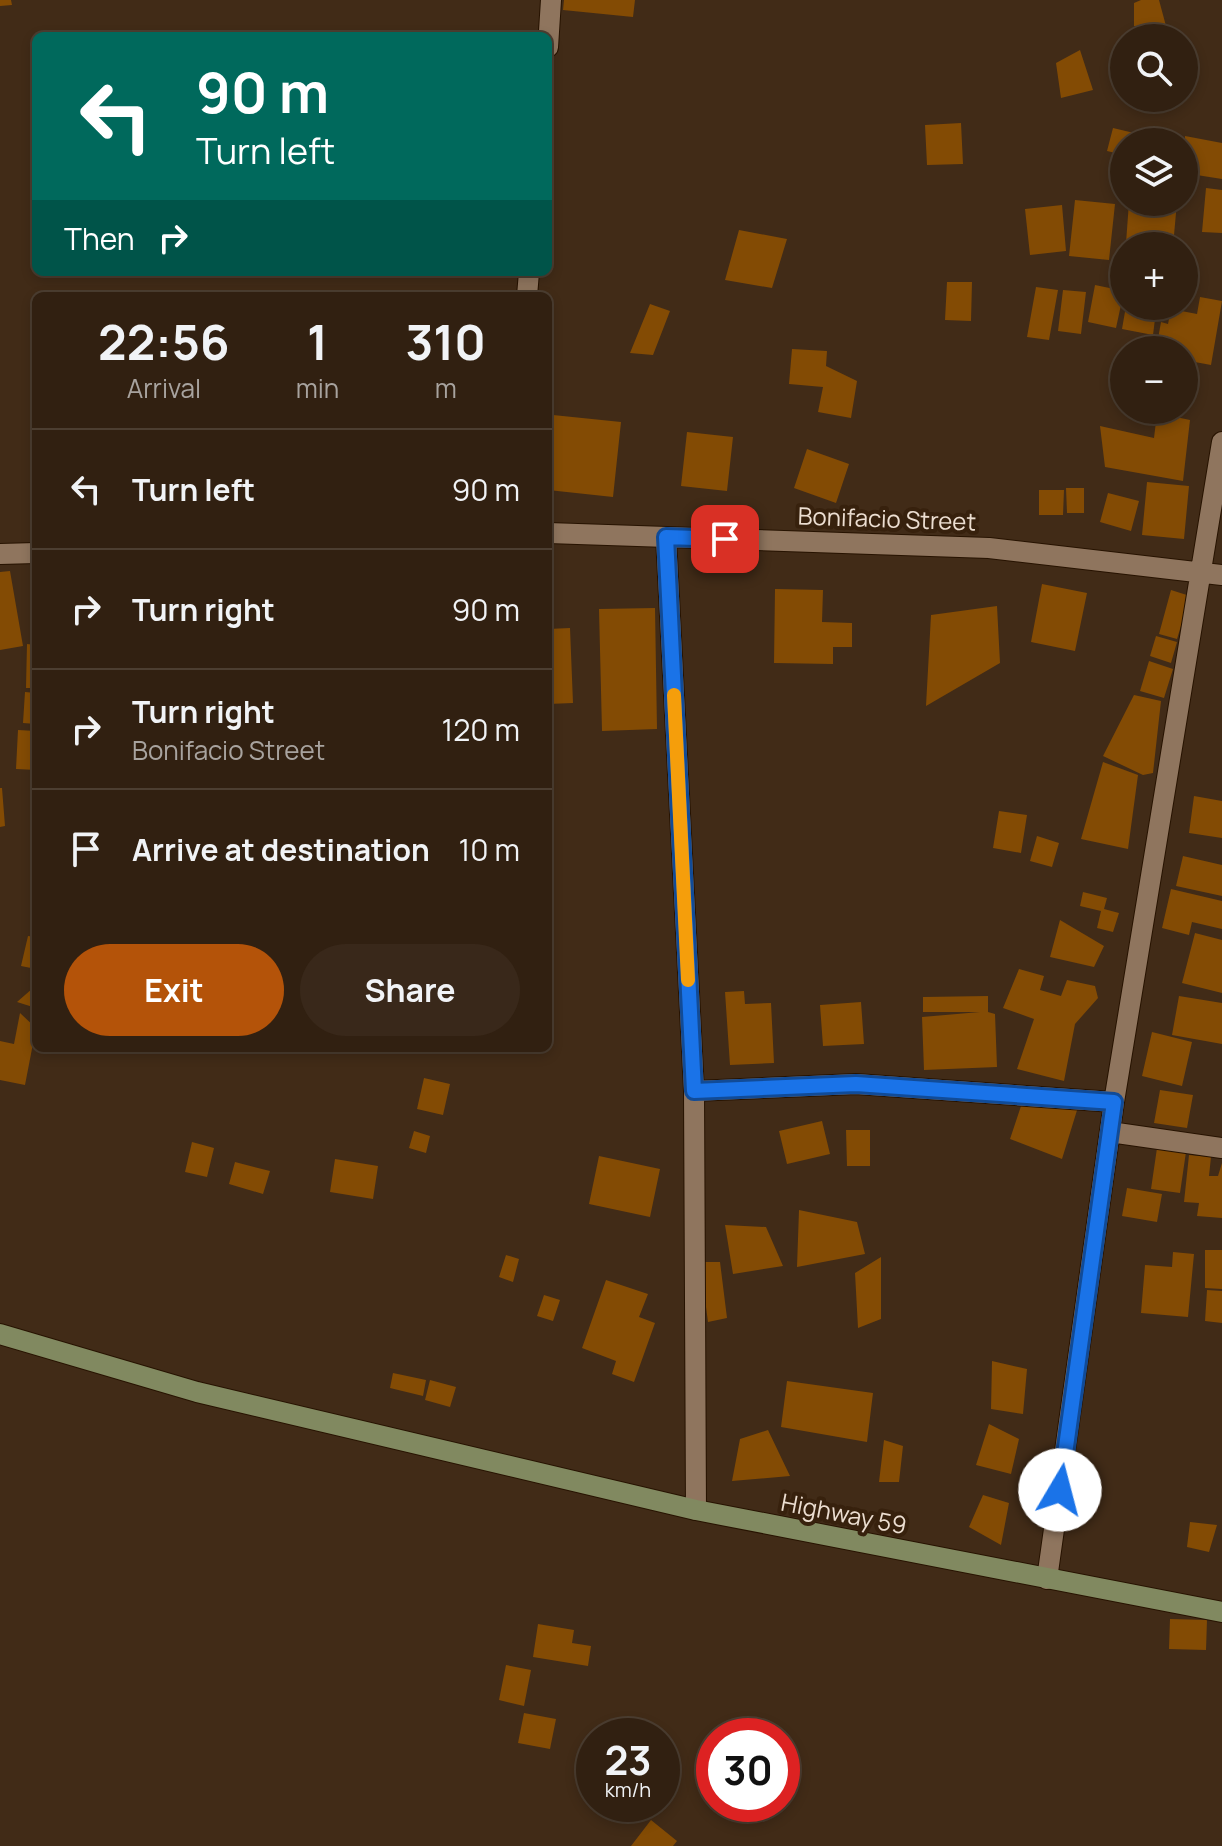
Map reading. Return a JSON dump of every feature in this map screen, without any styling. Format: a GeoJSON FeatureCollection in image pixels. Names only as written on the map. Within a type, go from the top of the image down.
{"type":"FeatureCollection","features":[{"type":"Feature","properties":{"kind":"street"},"geometry":{"type":"LineString","coordinates":[[549,32],[551,0]]}},
{"type":"Feature","properties":{"kind":"street"},"geometry":{"type":"LineString","coordinates":[[1047,1579],[1114,1102],[1213,574],[1222,442]]}},
{"type":"Feature","properties":{"kind":"street","name":"Bonifacio Street"},"geometry":{"type":"LineString","coordinates":[[552,533],[989,548],[1213,574]]}},
{"type":"Feature","properties":{"kind":"street"},"geometry":{"type":"LineString","coordinates":[[666,537],[694,1091],[696,1510]]}},
{"type":"Feature","properties":{"kind":"street"},"geometry":{"type":"LineString","coordinates":[[0,554],[32,553]]}},
{"type":"Feature","properties":{"kind":"street"},"geometry":{"type":"LineString","coordinates":[[694,1091],[856,1084],[1114,1102]]}},
{"type":"Feature","properties":{"kind":"street"},"geometry":{"type":"LineString","coordinates":[[1110,1132],[1222,1148]]}},
{"type":"Feature","properties":{"kind":"street","name":"Highway 59"},"geometry":{"type":"LineString","coordinates":[[0,1334],[197,1392],[696,1510],[1222,1612]]}},
{"type":"Feature","properties":{"kind":"building"},"geometry":{"type":"Polygon","coordinates":[[[0,0],[11,0],[12,5],[0,6],[0,0]]]}},
{"type":"Feature","properties":{"kind":"building"},"geometry":{"type":"Polygon","coordinates":[[[564,0],[635,0],[633,17],[563,10],[564,0]]]}},
{"type":"Feature","properties":{"kind":"building"},"geometry":{"type":"Polygon","coordinates":[[[1159,0],[1165,24],[1134,24],[1134,3],[1159,0]]]}},
{"type":"Feature","properties":{"kind":"building"},"geometry":{"type":"Polygon","coordinates":[[[1080,50],[1093,90],[1061,98],[1056,63],[1080,50]]]}},
{"type":"Feature","properties":{"kind":"building"},"geometry":{"type":"Polygon","coordinates":[[[961,123],[963,164],[927,165],[925,125],[961,123]]]}},
{"type":"Feature","properties":{"kind":"building"},"geometry":{"type":"Polygon","coordinates":[[[1198,138],[1222,143],[1222,179],[1198,175],[1198,138]]]}},
{"type":"Feature","properties":{"kind":"building"},"geometry":{"type":"Polygon","coordinates":[[[1206,188],[1222,190],[1222,233],[1202,232],[1206,188]]]}},
{"type":"Feature","properties":{"kind":"building"},"geometry":{"type":"Polygon","coordinates":[[[1075,200],[1110,204],[1110,216],[1114,216],[1109,260],[1069,256],[1075,200]]]}},
{"type":"Feature","properties":{"kind":"building"},"geometry":{"type":"Polygon","coordinates":[[[1062,205],[1066,251],[1030,255],[1025,209],[1062,205]]]}},
{"type":"Feature","properties":{"kind":"building"},"geometry":{"type":"Polygon","coordinates":[[[1128,216],[1176,216],[1174,232],[1127,232],[1128,216]]]}},
{"type":"Feature","properties":{"kind":"building"},"geometry":{"type":"Polygon","coordinates":[[[739,230],[787,239],[772,288],[725,280],[739,230]]]}},
{"type":"Feature","properties":{"kind":"building"},"geometry":{"type":"Polygon","coordinates":[[[947,282],[972,282],[971,321],[945,320],[947,282]]]}},
{"type":"Feature","properties":{"kind":"building"},"geometry":{"type":"Polygon","coordinates":[[[1095,285],[1110,288],[1110,320],[1118,320],[1116,328],[1088,322],[1095,285]]]}},
{"type":"Feature","properties":{"kind":"building"},"geometry":{"type":"Polygon","coordinates":[[[1036,287],[1058,290],[1049,340],[1027,337],[1036,287]]]}},
{"type":"Feature","properties":{"kind":"building"},"geometry":{"type":"Polygon","coordinates":[[[1063,290],[1086,292],[1081,334],[1058,331],[1063,290]]]}},
{"type":"Feature","properties":{"kind":"building"},"geometry":{"type":"Polygon","coordinates":[[[1200,297],[1222,301],[1211,365],[1198,363],[1198,336],[1158,336],[1161,322],[1198,320],[1200,297]]]}},
{"type":"Feature","properties":{"kind":"building"},"geometry":{"type":"Polygon","coordinates":[[[650,304],[670,311],[653,355],[630,353],[650,304]]]}},
{"type":"Feature","properties":{"kind":"building"},"geometry":{"type":"Polygon","coordinates":[[[1124,320],[1155,320],[1153,335],[1122,329],[1124,320]]]}},
{"type":"Feature","properties":{"kind":"building"},"geometry":{"type":"Polygon","coordinates":[[[792,349],[827,351],[826,366],[857,381],[851,418],[818,412],[823,387],[789,384],[792,349]]]}},
{"type":"Feature","properties":{"kind":"building"},"geometry":{"type":"Polygon","coordinates":[[[553,415],[621,422],[613,497],[552,490],[553,415]]]}},
{"type":"Feature","properties":{"kind":"building"},"geometry":{"type":"Polygon","coordinates":[[[1156,424],[1190,424],[1183,481],[1105,467],[1100,426],[1154,438],[1156,424]]]}},
{"type":"Feature","properties":{"kind":"building"},"geometry":{"type":"Polygon","coordinates":[[[687,432],[733,437],[727,491],[681,486],[687,432]]]}},
{"type":"Feature","properties":{"kind":"building"},"geometry":{"type":"Polygon","coordinates":[[[807,449],[849,464],[836,503],[794,488],[807,449]]]}},
{"type":"Feature","properties":{"kind":"building"},"geometry":{"type":"Polygon","coordinates":[[[1147,482],[1189,486],[1184,539],[1142,535],[1147,482]]]}},
{"type":"Feature","properties":{"kind":"building"},"geometry":{"type":"Polygon","coordinates":[[[1066,488],[1084,488],[1084,513],[1067,513],[1066,488]]]}},
{"type":"Feature","properties":{"kind":"building"},"geometry":{"type":"Polygon","coordinates":[[[1039,490],[1064,490],[1063,515],[1039,515],[1039,490]]]}},
{"type":"Feature","properties":{"kind":"building"},"geometry":{"type":"Polygon","coordinates":[[[1108,493],[1139,501],[1131,531],[1100,522],[1108,493]]]}},
{"type":"Feature","properties":{"kind":"building"},"geometry":{"type":"Polygon","coordinates":[[[10,571],[23,646],[0,650],[0,572],[10,571]]]}},
{"type":"Feature","properties":{"kind":"building"},"geometry":{"type":"Polygon","coordinates":[[[1042,584],[1087,593],[1075,651],[1031,642],[1042,584]]]}},
{"type":"Feature","properties":{"kind":"building"},"geometry":{"type":"Polygon","coordinates":[[[775,589],[823,590],[822,622],[852,623],[852,647],[833,647],[833,664],[774,663],[775,589]]]}},
{"type":"Feature","properties":{"kind":"building"},"geometry":{"type":"Polygon","coordinates":[[[1171,590],[1190,596],[1177,639],[1159,634],[1171,590]]]}},
{"type":"Feature","properties":{"kind":"building"},"geometry":{"type":"Polygon","coordinates":[[[997,606],[1000,663],[926,706],[931,615],[997,606]]]}},
{"type":"Feature","properties":{"kind":"building"},"geometry":{"type":"Polygon","coordinates":[[[655,608],[657,729],[602,731],[599,609],[655,608]]]}},
{"type":"Feature","properties":{"kind":"building"},"geometry":{"type":"Polygon","coordinates":[[[570,628],[573,703],[552,704],[552,629],[570,628]]]}},
{"type":"Feature","properties":{"kind":"building"},"geometry":{"type":"Polygon","coordinates":[[[1156,636],[1177,642],[1171,663],[1150,656],[1156,636]]]}},
{"type":"Feature","properties":{"kind":"building"},"geometry":{"type":"Polygon","coordinates":[[[27,644],[32,645],[32,688],[26,688],[27,644]]]}},
{"type":"Feature","properties":{"kind":"building"},"geometry":{"type":"Polygon","coordinates":[[[1149,661],[1173,669],[1164,698],[1140,691],[1149,661]]]}},
{"type":"Feature","properties":{"kind":"building"},"geometry":{"type":"Polygon","coordinates":[[[25,692],[32,693],[32,724],[23,723],[25,692]]]}},
{"type":"Feature","properties":{"kind":"building"},"geometry":{"type":"Polygon","coordinates":[[[1134,695],[1161,701],[1153,773],[1143,775],[1103,756],[1134,695]]]}},
{"type":"Feature","properties":{"kind":"building"},"geometry":{"type":"Polygon","coordinates":[[[18,730],[32,731],[32,770],[16,769],[18,730]]]}},
{"type":"Feature","properties":{"kind":"building"},"geometry":{"type":"Polygon","coordinates":[[[1103,762],[1138,775],[1128,849],[1081,839],[1103,762]]]}},
{"type":"Feature","properties":{"kind":"building"},"geometry":{"type":"Polygon","coordinates":[[[0,788],[5,826],[0,827],[0,788]]]}},
{"type":"Feature","properties":{"kind":"building"},"geometry":{"type":"Polygon","coordinates":[[[1194,796],[1222,801],[1222,838],[1189,833],[1194,796]]]}},
{"type":"Feature","properties":{"kind":"building"},"geometry":{"type":"Polygon","coordinates":[[[999,811],[1027,815],[1021,853],[993,848],[999,811]]]}},
{"type":"Feature","properties":{"kind":"building"},"geometry":{"type":"Polygon","coordinates":[[[1037,836],[1059,843],[1052,867],[1030,861],[1037,836]]]}},
{"type":"Feature","properties":{"kind":"building"},"geometry":{"type":"Polygon","coordinates":[[[1183,856],[1222,865],[1222,896],[1176,886],[1183,856]]]}},
{"type":"Feature","properties":{"kind":"building"},"geometry":{"type":"Polygon","coordinates":[[[1171,889],[1222,901],[1222,929],[1192,922],[1189,935],[1162,928],[1171,889]]]}},
{"type":"Feature","properties":{"kind":"building"},"geometry":{"type":"Polygon","coordinates":[[[1083,892],[1107,898],[1104,909],[1119,913],[1113,932],[1097,928],[1101,911],[1080,906],[1083,892]]]}},
{"type":"Feature","properties":{"kind":"building"},"geometry":{"type":"Polygon","coordinates":[[[1060,920],[1104,946],[1094,967],[1050,957],[1060,920]]]}},
{"type":"Feature","properties":{"kind":"building"},"geometry":{"type":"Polygon","coordinates":[[[1195,933],[1222,940],[1222,993],[1182,983],[1195,933]]]}},
{"type":"Feature","properties":{"kind":"building"},"geometry":{"type":"Polygon","coordinates":[[[28,936],[32,936],[32,968],[21,966],[28,936]]]}},
{"type":"Feature","properties":{"kind":"building"},"geometry":{"type":"Polygon","coordinates":[[[1019,969],[1044,976],[1040,990],[1061,996],[1067,980],[1095,986],[1098,998],[1075,1024],[1064,1081],[1017,1069],[1034,1019],[1003,1008],[1019,969]]]}},
{"type":"Feature","properties":{"kind":"building"},"geometry":{"type":"Polygon","coordinates":[[[32,989],[32,1007],[17,1002],[32,989]]]}},
{"type":"Feature","properties":{"kind":"building"},"geometry":{"type":"Polygon","coordinates":[[[744,991],[745,1004],[771,1003],[774,1063],[730,1065],[725,992],[744,991]]]}},
{"type":"Feature","properties":{"kind":"building"},"geometry":{"type":"Polygon","coordinates":[[[988,996],[988,1012],[995,1014],[997,1067],[924,1070],[922,1017],[980,1012],[923,1012],[923,997],[988,996]]]}},
{"type":"Feature","properties":{"kind":"building"},"geometry":{"type":"Polygon","coordinates":[[[1179,996],[1222,1003],[1222,1044],[1172,1035],[1179,996]]]}},
{"type":"Feature","properties":{"kind":"building"},"geometry":{"type":"Polygon","coordinates":[[[861,1002],[864,1044],[823,1046],[820,1005],[861,1002]]]}},
{"type":"Feature","properties":{"kind":"building"},"geometry":{"type":"Polygon","coordinates":[[[20,1013],[32,1024],[32,1049],[25,1085],[0,1080],[0,1041],[14,1044],[20,1013]]]}},
{"type":"Feature","properties":{"kind":"building"},"geometry":{"type":"Polygon","coordinates":[[[1152,1032],[1192,1042],[1182,1086],[1142,1076],[1152,1032]]]}},
{"type":"Feature","properties":{"kind":"building"},"geometry":{"type":"Polygon","coordinates":[[[424,1078],[450,1084],[443,1115],[417,1109],[424,1078]]]}},
{"type":"Feature","properties":{"kind":"building"},"geometry":{"type":"Polygon","coordinates":[[[1160,1090],[1193,1095],[1187,1128],[1154,1123],[1160,1090]]]}},
{"type":"Feature","properties":{"kind":"building"},"geometry":{"type":"Polygon","coordinates":[[[1021,1106],[1078,1107],[1062,1159],[1010,1139],[1021,1106]]]}},
{"type":"Feature","properties":{"kind":"building"},"geometry":{"type":"Polygon","coordinates":[[[822,1121],[830,1154],[787,1164],[779,1131],[822,1121]]]}},
{"type":"Feature","properties":{"kind":"building"},"geometry":{"type":"Polygon","coordinates":[[[846,1130],[870,1130],[870,1166],[847,1166],[846,1130]]]}},
{"type":"Feature","properties":{"kind":"building"},"geometry":{"type":"Polygon","coordinates":[[[414,1131],[430,1136],[426,1153],[409,1148],[414,1131]]]}},
{"type":"Feature","properties":{"kind":"building"},"geometry":{"type":"Polygon","coordinates":[[[192,1142],[214,1148],[207,1177],[185,1172],[192,1142]]]}},
{"type":"Feature","properties":{"kind":"building"},"geometry":{"type":"Polygon","coordinates":[[[1157,1148],[1186,1152],[1180,1193],[1151,1189],[1157,1148]]]}},
{"type":"Feature","properties":{"kind":"building"},"geometry":{"type":"Polygon","coordinates":[[[1189,1155],[1211,1157],[1209,1176],[1218,1176],[1222,1163],[1222,1218],[1197,1216],[1199,1203],[1184,1202],[1189,1155]]]}},
{"type":"Feature","properties":{"kind":"building"},"geometry":{"type":"Polygon","coordinates":[[[599,1156],[660,1169],[650,1217],[589,1204],[599,1156]]]}},
{"type":"Feature","properties":{"kind":"building"},"geometry":{"type":"Polygon","coordinates":[[[335,1159],[378,1166],[373,1199],[330,1192],[335,1159]]]}},
{"type":"Feature","properties":{"kind":"building"},"geometry":{"type":"Polygon","coordinates":[[[235,1162],[270,1171],[263,1194],[229,1184],[235,1162]]]}},
{"type":"Feature","properties":{"kind":"building"},"geometry":{"type":"Polygon","coordinates":[[[1127,1188],[1162,1194],[1157,1222],[1122,1216],[1127,1188]]]}},
{"type":"Feature","properties":{"kind":"building"},"geometry":{"type":"Polygon","coordinates":[[[799,1210],[857,1222],[865,1254],[797,1267],[799,1210]]]}},
{"type":"Feature","properties":{"kind":"building"},"geometry":{"type":"Polygon","coordinates":[[[725,1225],[766,1227],[783,1266],[733,1274],[725,1225]]]}},
{"type":"Feature","properties":{"kind":"building"},"geometry":{"type":"Polygon","coordinates":[[[1205,1250],[1222,1250],[1222,1289],[1205,1288],[1205,1250]]]}},
{"type":"Feature","properties":{"kind":"building"},"geometry":{"type":"Polygon","coordinates":[[[1173,1252],[1194,1254],[1188,1317],[1141,1313],[1145,1265],[1172,1267],[1173,1252]]]}},
{"type":"Feature","properties":{"kind":"building"},"geometry":{"type":"Polygon","coordinates":[[[506,1255],[519,1259],[513,1282],[499,1277],[506,1255]]]}},
{"type":"Feature","properties":{"kind":"building"},"geometry":{"type":"Polygon","coordinates":[[[881,1257],[881,1319],[858,1328],[855,1273],[881,1257]]]}},
{"type":"Feature","properties":{"kind":"building"},"geometry":{"type":"Polygon","coordinates":[[[700,1262],[720,1262],[727,1318],[708,1322],[700,1262]]]}},
{"type":"Feature","properties":{"kind":"building"},"geometry":{"type":"Polygon","coordinates":[[[606,1280],[648,1294],[639,1317],[655,1323],[634,1382],[612,1374],[616,1361],[582,1348],[606,1280]]]}},
{"type":"Feature","properties":{"kind":"building"},"geometry":{"type":"Polygon","coordinates":[[[1207,1290],[1222,1291],[1222,1323],[1205,1321],[1207,1290]]]}},
{"type":"Feature","properties":{"kind":"building"},"geometry":{"type":"Polygon","coordinates":[[[544,1295],[560,1300],[553,1321],[537,1316],[544,1295]]]}},
{"type":"Feature","properties":{"kind":"building"},"geometry":{"type":"Polygon","coordinates":[[[992,1361],[1027,1369],[1023,1414],[991,1409],[992,1361]]]}},
{"type":"Feature","properties":{"kind":"building"},"geometry":{"type":"Polygon","coordinates":[[[393,1373],[426,1380],[423,1396],[390,1388],[393,1373]]]}},
{"type":"Feature","properties":{"kind":"building"},"geometry":{"type":"Polygon","coordinates":[[[430,1380],[456,1387],[450,1407],[425,1400],[430,1380]]]}},
{"type":"Feature","properties":{"kind":"building"},"geometry":{"type":"Polygon","coordinates":[[[787,1381],[873,1393],[867,1442],[781,1427],[787,1381]]]}},
{"type":"Feature","properties":{"kind":"building"},"geometry":{"type":"Polygon","coordinates":[[[989,1424],[1019,1439],[1011,1474],[976,1465],[989,1424]]]}},
{"type":"Feature","properties":{"kind":"building"},"geometry":{"type":"Polygon","coordinates":[[[768,1430],[790,1476],[732,1481],[740,1439],[768,1430]]]}},
{"type":"Feature","properties":{"kind":"building"},"geometry":{"type":"Polygon","coordinates":[[[884,1440],[903,1446],[899,1482],[879,1482],[884,1440]]]}},
{"type":"Feature","properties":{"kind":"building"},"geometry":{"type":"Polygon","coordinates":[[[983,1495],[1009,1503],[1001,1545],[969,1527],[983,1495]]]}},
{"type":"Feature","properties":{"kind":"building"},"geometry":{"type":"Polygon","coordinates":[[[1190,1522],[1217,1525],[1209,1552],[1187,1547],[1190,1522]]]}},
{"type":"Feature","properties":{"kind":"building"},"geometry":{"type":"Polygon","coordinates":[[[1170,1619],[1207,1620],[1206,1650],[1169,1649],[1170,1619]]]}},
{"type":"Feature","properties":{"kind":"building"},"geometry":{"type":"Polygon","coordinates":[[[538,1624],[574,1630],[572,1643],[591,1646],[588,1666],[533,1657],[538,1624]]]}},
{"type":"Feature","properties":{"kind":"building"},"geometry":{"type":"Polygon","coordinates":[[[506,1665],[531,1670],[524,1706],[499,1700],[506,1665]]]}},
{"type":"Feature","properties":{"kind":"building"},"geometry":{"type":"Polygon","coordinates":[[[524,1713],[556,1719],[550,1749],[518,1743],[524,1713]]]}},
{"type":"Feature","properties":{"kind":"building"},"geometry":{"type":"Polygon","coordinates":[[[649,1822],[677,1841],[673,1846],[631,1846],[649,1822]]]}},
{"type":"Feature","properties":{"kind":"slow traffic"},"geometry":{"type":"LineString","coordinates":[[674,695],[688,980]]}},
{"type":"Feature","properties":{"kind":"route"},"geometry":{"type":"LineString","coordinates":[[725,539],[666,537],[694,1091],[856,1084],[1114,1102],[1060,1490]]}}]}
